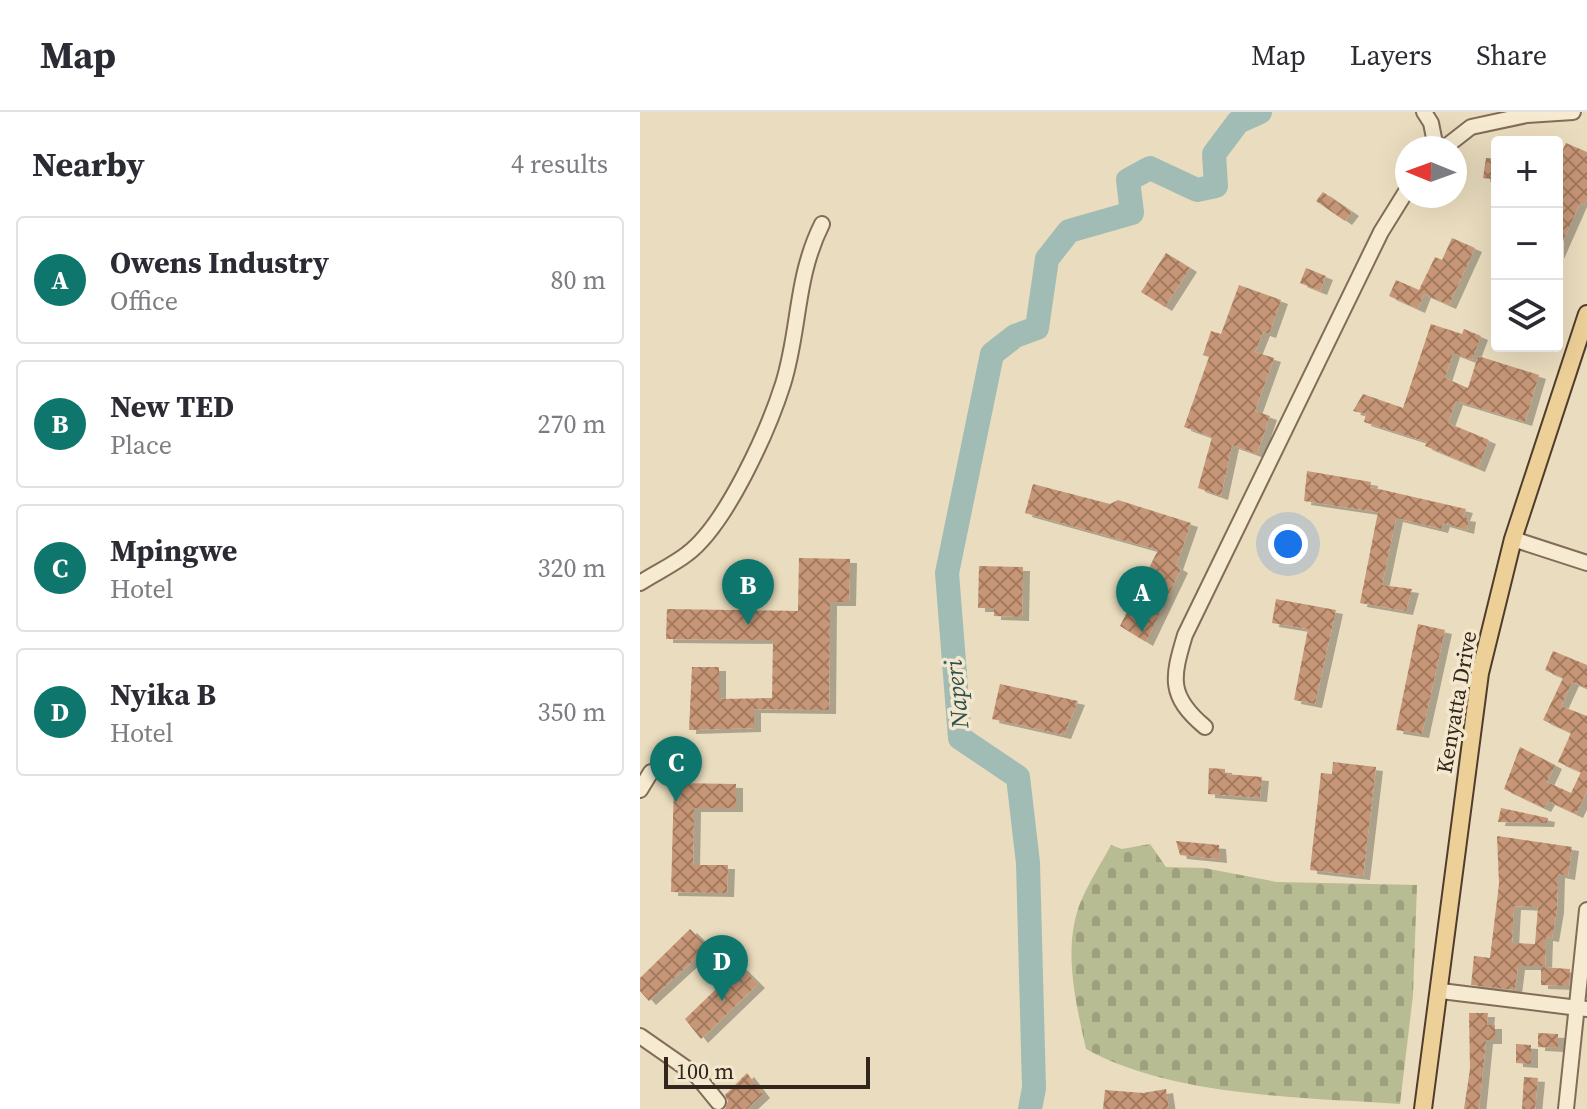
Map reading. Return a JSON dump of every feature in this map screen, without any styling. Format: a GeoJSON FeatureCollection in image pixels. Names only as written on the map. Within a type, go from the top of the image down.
{"type":"FeatureCollection","features":[{"type":"Feature","properties":{"kind":"main road","name":"Kenyatta Drive"},"geometry":{"type":"LineString","coordinates":[[1423,1109],[1441,991],[1461,804],[1480,673],[1513,539],[1587,314]]}},
{"type":"Feature","properties":{"kind":"street"},"geometry":{"type":"LineString","coordinates":[[1424,112],[1431,123],[1434,136]]}},
{"type":"Feature","properties":{"kind":"street"},"geometry":{"type":"LineString","coordinates":[[1459,136],[1471,127],[1527,115],[1573,112]]}},
{"type":"Feature","properties":{"kind":"street"},"geometry":{"type":"LineString","coordinates":[[1205,727],[1185,710],[1173,674],[1185,635],[1381,232],[1396,208]]}},
{"type":"Feature","properties":{"kind":"street"},"geometry":{"type":"LineString","coordinates":[[640,583],[689,553],[725,508],[744,474],[783,384],[799,287],[822,224]]}},
{"type":"Feature","properties":{"kind":"street"},"geometry":{"type":"LineString","coordinates":[[1513,539],[1587,563]]}},
{"type":"Feature","properties":{"kind":"street"},"geometry":{"type":"LineString","coordinates":[[640,790],[651,772]]}},
{"type":"Feature","properties":{"kind":"street"},"geometry":{"type":"LineString","coordinates":[[1566,1109],[1582,1008],[1587,910]]}},
{"type":"Feature","properties":{"kind":"street"},"geometry":{"type":"LineString","coordinates":[[1441,991],[1582,1008]]}},
{"type":"Feature","properties":{"kind":"street"},"geometry":{"type":"LineString","coordinates":[[640,1036],[696,1075],[718,1102]]}},
{"type":"Feature","properties":{"kind":"green space"},"geometry":{"type":"Polygon","coordinates":[[[1150,844],[1166,867],[1204,868],[1277,882],[1417,885],[1413,995],[1400,1104],[1281,1096],[1198,1086],[1120,1065],[1086,1049],[1075,996],[1072,959],[1074,923],[1079,906],[1111,845],[1122,849],[1150,844]]]}},
{"type":"Feature","properties":{"kind":"building"},"geometry":{"type":"Polygon","coordinates":[[[1566,143],[1587,152],[1587,199],[1584,205],[1580,203],[1563,241],[1563,208],[1563,149],[1566,143]]]}},
{"type":"Feature","properties":{"kind":"building"},"geometry":{"type":"Polygon","coordinates":[[[1486,158],[1491,158],[1491,179],[1483,178],[1486,158]]]}},
{"type":"Feature","properties":{"kind":"building"},"geometry":{"type":"Polygon","coordinates":[[[1323,192],[1352,212],[1345,221],[1316,201],[1323,192]]]}},
{"type":"Feature","properties":{"kind":"building"},"geometry":{"type":"Polygon","coordinates":[[[1452,238],[1475,248],[1449,305],[1424,294],[1418,309],[1389,296],[1396,280],[1419,290],[1435,257],[1442,260],[1452,238]]]}},
{"type":"Feature","properties":{"kind":"building"},"geometry":{"type":"Polygon","coordinates":[[[1166,253],[1190,268],[1165,307],[1141,292],[1166,253]]]}},
{"type":"Feature","properties":{"kind":"building"},"geometry":{"type":"Polygon","coordinates":[[[1306,268],[1326,276],[1320,291],[1300,283],[1306,268]]]}},
{"type":"Feature","properties":{"kind":"building"},"geometry":{"type":"Polygon","coordinates":[[[1239,285],[1281,300],[1269,334],[1263,332],[1255,352],[1274,358],[1255,411],[1270,416],[1257,454],[1232,445],[1221,496],[1198,488],[1212,437],[1184,427],[1209,357],[1203,355],[1211,331],[1221,334],[1239,285]]]}},
{"type":"Feature","properties":{"kind":"building"},"geometry":{"type":"Polygon","coordinates":[[[1431,324],[1462,334],[1464,329],[1481,336],[1472,360],[1453,353],[1445,378],[1468,388],[1478,356],[1539,375],[1525,422],[1456,401],[1448,423],[1489,440],[1478,468],[1425,446],[1427,442],[1364,422],[1366,414],[1353,411],[1363,394],[1403,408],[1431,324]]]}},
{"type":"Feature","properties":{"kind":"building"},"geometry":{"type":"Polygon","coordinates":[[[1307,471],[1371,482],[1370,487],[1466,509],[1463,517],[1469,518],[1467,530],[1443,523],[1441,529],[1396,518],[1382,585],[1412,589],[1406,611],[1360,603],[1378,512],[1304,501],[1307,471]]]}},
{"type":"Feature","properties":{"kind":"building"},"geometry":{"type":"Polygon","coordinates":[[[1033,484],[1110,504],[1118,500],[1191,523],[1176,566],[1181,569],[1146,642],[1120,626],[1158,550],[1025,513],[1033,484]]]}},
{"type":"Feature","properties":{"kind":"building"},"geometry":{"type":"Polygon","coordinates":[[[799,558],[850,559],[849,602],[830,602],[829,710],[754,709],[754,728],[689,730],[692,667],[719,667],[719,699],[772,698],[773,640],[666,639],[667,609],[798,611],[799,558]]]}},
{"type":"Feature","properties":{"kind":"building"},"geometry":{"type":"Polygon","coordinates":[[[979,566],[1023,567],[1022,617],[994,616],[994,608],[978,608],[979,566]]]}},
{"type":"Feature","properties":{"kind":"building"},"geometry":{"type":"Polygon","coordinates":[[[1276,599],[1336,610],[1315,704],[1294,700],[1308,629],[1272,623],[1276,599]]]}},
{"type":"Feature","properties":{"kind":"building"},"geometry":{"type":"Polygon","coordinates":[[[1418,624],[1445,630],[1422,734],[1396,730],[1418,624]]]}},
{"type":"Feature","properties":{"kind":"building"},"geometry":{"type":"Polygon","coordinates":[[[1553,651],[1587,665],[1587,688],[1572,682],[1561,706],[1587,716],[1587,791],[1576,814],[1548,801],[1544,808],[1504,789],[1520,747],[1555,765],[1547,782],[1571,793],[1581,772],[1558,762],[1571,733],[1543,720],[1563,678],[1545,670],[1553,651]]]}},
{"type":"Feature","properties":{"kind":"building"},"geometry":{"type":"Polygon","coordinates":[[[1000,684],[1078,701],[1064,735],[992,719],[1000,684]]]}},
{"type":"Feature","properties":{"kind":"building"},"geometry":{"type":"Polygon","coordinates":[[[1333,762],[1376,767],[1363,876],[1310,870],[1321,773],[1332,774],[1333,762]]]}},
{"type":"Feature","properties":{"kind":"building"},"geometry":{"type":"Polygon","coordinates":[[[1209,768],[1225,769],[1225,774],[1262,777],[1260,798],[1208,794],[1209,768]]]}},
{"type":"Feature","properties":{"kind":"building"},"geometry":{"type":"Polygon","coordinates":[[[674,783],[736,784],[736,808],[694,808],[693,865],[728,865],[727,893],[671,892],[674,783]]]}},
{"type":"Feature","properties":{"kind":"building"},"geometry":{"type":"Polygon","coordinates":[[[1501,808],[1548,818],[1547,823],[1498,822],[1501,808]]]}},
{"type":"Feature","properties":{"kind":"building"},"geometry":{"type":"Polygon","coordinates":[[[1497,836],[1572,847],[1568,876],[1558,874],[1557,909],[1552,938],[1546,937],[1545,966],[1518,966],[1515,990],[1471,985],[1474,956],[1490,958],[1499,884],[1497,836]],[[1514,906],[1512,943],[1535,944],[1538,907],[1514,906]]]}},
{"type":"Feature","properties":{"kind":"building"},"geometry":{"type":"Polygon","coordinates":[[[1176,841],[1219,845],[1220,859],[1180,855],[1176,841]]]}},
{"type":"Feature","properties":{"kind":"building"},"geometry":{"type":"Polygon","coordinates":[[[690,929],[708,947],[649,1001],[640,991],[640,978],[690,929]]]}},
{"type":"Feature","properties":{"kind":"building"},"geometry":{"type":"Polygon","coordinates":[[[740,966],[758,984],[701,1039],[685,1019],[740,966]]]}},
{"type":"Feature","properties":{"kind":"building"},"geometry":{"type":"Polygon","coordinates":[[[1541,967],[1570,969],[1569,986],[1541,985],[1541,967]]]}},
{"type":"Feature","properties":{"kind":"building"},"geometry":{"type":"Polygon","coordinates":[[[1469,1013],[1488,1013],[1487,1025],[1495,1025],[1495,1040],[1486,1040],[1479,1109],[1464,1109],[1470,1069],[1469,1013]]]}},
{"type":"Feature","properties":{"kind":"building"},"geometry":{"type":"Polygon","coordinates":[[[1538,1033],[1558,1034],[1558,1048],[1538,1047],[1538,1033]]]}},
{"type":"Feature","properties":{"kind":"building"},"geometry":{"type":"Polygon","coordinates":[[[1516,1044],[1531,1045],[1531,1064],[1516,1063],[1516,1044]]]}},
{"type":"Feature","properties":{"kind":"building"},"geometry":{"type":"Polygon","coordinates":[[[747,1073],[763,1094],[747,1109],[725,1109],[728,1101],[725,1095],[747,1073]]]}},
{"type":"Feature","properties":{"kind":"building"},"geometry":{"type":"Polygon","coordinates":[[[1524,1077],[1538,1078],[1535,1109],[1522,1109],[1524,1077]]]}},
{"type":"Feature","properties":{"kind":"building"},"geometry":{"type":"Polygon","coordinates":[[[1166,1089],[1169,1109],[1103,1109],[1105,1090],[1143,1093],[1166,1089]]]}},
{"type":"Feature","properties":{"kind":"waterway","name":"Naperi"},"geometry":{"type":"LineString","coordinates":[[1030,1109],[1034,1088],[1028,863],[1018,777],[960,738],[947,573],[992,354],[1015,336],[1037,328],[1047,259],[1069,231],[1132,213],[1128,180],[1150,168],[1197,190],[1216,186],[1214,154],[1238,122],[1260,112]]}},
{"type":"Feature","properties":{"kind":"place","name":"New TED"},"geometry":{"type":"Point","coordinates":[748,625]}},
{"type":"Feature","properties":{"kind":"place","name":"Owens Industry"},"geometry":{"type":"Point","coordinates":[1142,632]}},
{"type":"Feature","properties":{"kind":"place","name":"Mpingwe"},"geometry":{"type":"Point","coordinates":[676,802]}},
{"type":"Feature","properties":{"kind":"place","name":"Nyika B"},"geometry":{"type":"Point","coordinates":[722,1001]}}]}
